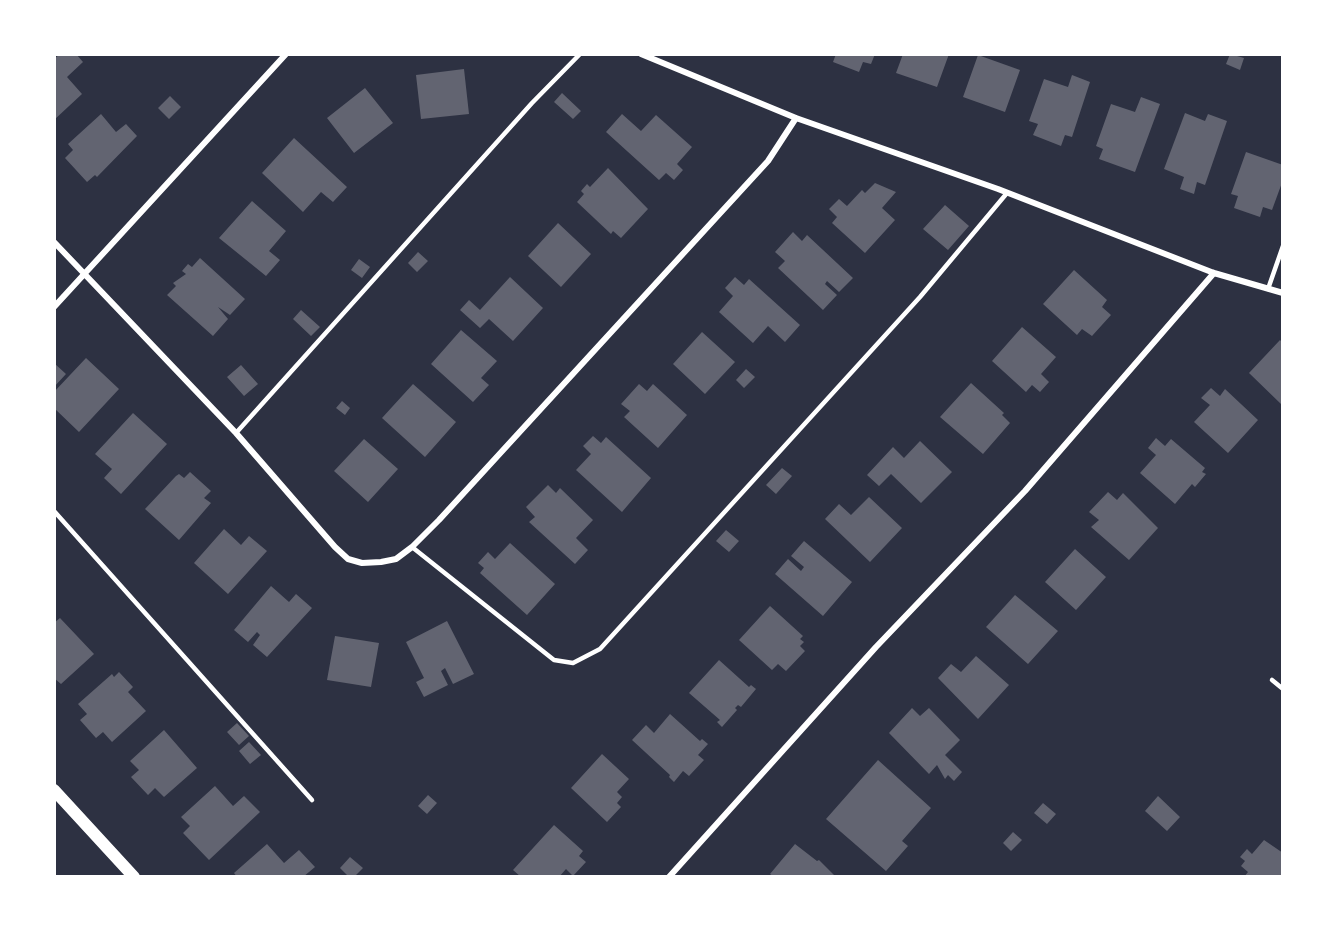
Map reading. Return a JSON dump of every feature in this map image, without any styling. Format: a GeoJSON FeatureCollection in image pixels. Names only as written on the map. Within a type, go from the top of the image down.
{"type":"FeatureCollection","features":[{"type":"Feature","properties":{"kind":"main road"},"geometry":{"type":"LineString","coordinates":[[54,790],[134,877]]}},
{"type":"Feature","properties":{"kind":"street"},"geometry":{"type":"LineString","coordinates":[[54,306],[286,54]]}},
{"type":"Feature","properties":{"kind":"street"},"geometry":{"type":"LineString","coordinates":[[641,54],[796,118],[1007,193],[1214,273],[1283,293]]}},
{"type":"Feature","properties":{"kind":"street"},"geometry":{"type":"LineString","coordinates":[[54,242],[236,433],[348,559],[362,563],[381,562],[396,559],[412,547],[768,160],[796,118]]}},
{"type":"Feature","properties":{"kind":"street"},"geometry":{"type":"LineString","coordinates":[[669,877],[876,648],[1025,491],[1214,273]]}},
{"type":"Feature","properties":{"kind":"lane"},"geometry":{"type":"LineString","coordinates":[[236,433],[532,103],[580,54]]}},
{"type":"Feature","properties":{"kind":"lane"},"geometry":{"type":"LineString","coordinates":[[412,547],[554,660],[573,663],[600,649],[920,297],[1007,193]]}},
{"type":"Feature","properties":{"kind":"lane"},"geometry":{"type":"LineString","coordinates":[[1268,289],[1283,246]]}},
{"type":"Feature","properties":{"kind":"lane"},"geometry":{"type":"LineString","coordinates":[[54,511],[312,800]]}},
{"type":"Feature","properties":{"kind":"lane"},"geometry":{"type":"LineString","coordinates":[[1272,680],[1283,689]]}},
{"type":"Feature","properties":{"kind":"building"},"geometry":{"type":"Polygon","coordinates":[[[60,54],[76,54],[83,62],[67,77],[82,94],[54,120],[54,59],[60,54]]]}},
{"type":"Feature","properties":{"kind":"building"},"geometry":{"type":"Polygon","coordinates":[[[836,54],[875,54],[871,64],[863,62],[859,72],[833,62],[836,54]]]}},
{"type":"Feature","properties":{"kind":"building"},"geometry":{"type":"Polygon","coordinates":[[[903,54],[949,54],[937,87],[896,73],[903,54]]]}},
{"type":"Feature","properties":{"kind":"building"},"geometry":{"type":"Polygon","coordinates":[[[1230,54],[1244,58],[1240,70],[1226,64],[1230,54]]]}},
{"type":"Feature","properties":{"kind":"building"},"geometry":{"type":"Polygon","coordinates":[[[978,55],[1020,70],[1005,112],[963,97],[978,55]]]}},
{"type":"Feature","properties":{"kind":"building"},"geometry":{"type":"Polygon","coordinates":[[[464,69],[469,114],[421,119],[416,75],[464,69]]]}},
{"type":"Feature","properties":{"kind":"building"},"geometry":{"type":"Polygon","coordinates":[[[1072,75],[1090,82],[1072,137],[1065,135],[1061,146],[1033,135],[1038,124],[1029,121],[1044,79],[1068,87],[1072,75]]]}},
{"type":"Feature","properties":{"kind":"building"},"geometry":{"type":"Polygon","coordinates":[[[365,88],[393,123],[354,153],[327,118],[365,88]]]}},
{"type":"Feature","properties":{"kind":"building"},"geometry":{"type":"Polygon","coordinates":[[[562,93],[581,111],[573,119],[554,102],[562,93]]]}},
{"type":"Feature","properties":{"kind":"building"},"geometry":{"type":"Polygon","coordinates":[[[170,96],[181,107],[169,119],[158,108],[170,96]]]}},
{"type":"Feature","properties":{"kind":"building"},"geometry":{"type":"Polygon","coordinates":[[[1141,97],[1160,104],[1135,172],[1099,159],[1103,149],[1096,146],[1111,104],[1135,112],[1141,97]]]}},
{"type":"Feature","properties":{"kind":"building"},"geometry":{"type":"Polygon","coordinates":[[[1185,113],[1205,121],[1208,114],[1227,121],[1205,185],[1197,182],[1194,194],[1180,189],[1184,177],[1164,169],[1185,113]]]}},
{"type":"Feature","properties":{"kind":"building"},"geometry":{"type":"Polygon","coordinates":[[[101,114],[116,132],[126,124],[137,136],[97,177],[95,175],[87,182],[65,158],[73,150],[68,144],[101,114]]]}},
{"type":"Feature","properties":{"kind":"building"},"geometry":{"type":"Polygon","coordinates":[[[622,114],[641,131],[656,115],[692,147],[677,164],[683,170],[674,180],[666,173],[659,180],[606,132],[622,114]]]}},
{"type":"Feature","properties":{"kind":"building"},"geometry":{"type":"Polygon","coordinates":[[[294,138],[347,187],[333,202],[321,192],[303,212],[262,173],[294,138]]]}},
{"type":"Feature","properties":{"kind":"building"},"geometry":{"type":"Polygon","coordinates":[[[1246,152],[1283,165],[1283,180],[1272,210],[1263,207],[1260,217],[1234,208],[1238,196],[1231,194],[1246,152]]]}},
{"type":"Feature","properties":{"kind":"building"},"geometry":{"type":"Polygon","coordinates":[[[608,168],[648,209],[621,238],[613,231],[611,234],[577,202],[584,194],[581,191],[587,184],[590,187],[608,168]]]}},
{"type":"Feature","properties":{"kind":"building"},"geometry":{"type":"Polygon","coordinates":[[[875,183],[896,192],[882,208],[895,220],[865,253],[832,223],[837,217],[829,209],[839,199],[847,206],[862,190],[865,193],[875,183]]]}},
{"type":"Feature","properties":{"kind":"building"},"geometry":{"type":"Polygon","coordinates":[[[252,201],[286,231],[269,251],[280,260],[266,276],[219,238],[252,201]]]}},
{"type":"Feature","properties":{"kind":"building"},"geometry":{"type":"Polygon","coordinates":[[[945,205],[969,226],[948,250],[923,229],[945,205]]]}},
{"type":"Feature","properties":{"kind":"building"},"geometry":{"type":"Polygon","coordinates":[[[558,223],[591,254],[561,287],[528,256],[558,223]]]}},
{"type":"Feature","properties":{"kind":"building"},"geometry":{"type":"Polygon","coordinates":[[[793,232],[802,241],[807,235],[853,278],[839,292],[827,281],[825,284],[837,295],[823,310],[778,268],[785,261],[775,252],[793,232]]]}},
{"type":"Feature","properties":{"kind":"building"},"geometry":{"type":"Polygon","coordinates":[[[418,252],[428,261],[417,272],[408,263],[418,252]]]}},
{"type":"Feature","properties":{"kind":"building"},"geometry":{"type":"Polygon","coordinates":[[[200,258],[245,299],[230,315],[218,307],[228,319],[213,336],[167,295],[176,286],[173,283],[186,274],[182,271],[188,264],[192,267],[200,258]]]}},
{"type":"Feature","properties":{"kind":"building"},"geometry":{"type":"Polygon","coordinates":[[[359,259],[370,267],[362,278],[351,270],[359,259]]]}},
{"type":"Feature","properties":{"kind":"building"},"geometry":{"type":"Polygon","coordinates":[[[1074,270],[1107,300],[1102,307],[1111,315],[1092,336],[1082,329],[1077,335],[1043,304],[1074,270]]]}},
{"type":"Feature","properties":{"kind":"building"},"geometry":{"type":"Polygon","coordinates":[[[510,277],[543,308],[513,341],[489,319],[480,328],[460,310],[469,300],[480,310],[510,277]]]}},
{"type":"Feature","properties":{"kind":"building"},"geometry":{"type":"Polygon","coordinates":[[[735,277],[744,285],[749,279],[800,325],[785,342],[768,326],[753,343],[719,312],[733,296],[725,288],[735,277]]]}},
{"type":"Feature","properties":{"kind":"building"},"geometry":{"type":"Polygon","coordinates":[[[301,310],[320,327],[311,336],[293,319],[301,310]]]}},
{"type":"Feature","properties":{"kind":"building"},"geometry":{"type":"Polygon","coordinates":[[[1022,327],[1056,357],[1041,374],[1049,382],[1040,392],[1032,385],[1026,392],[992,361],[1022,327]]]}},
{"type":"Feature","properties":{"kind":"building"},"geometry":{"type":"Polygon","coordinates":[[[461,330],[497,361],[481,378],[489,385],[473,402],[431,364],[461,330]]]}},
{"type":"Feature","properties":{"kind":"building"},"geometry":{"type":"Polygon","coordinates":[[[702,332],[735,362],[705,394],[673,364],[702,332]]]}},
{"type":"Feature","properties":{"kind":"building"},"geometry":{"type":"Polygon","coordinates":[[[1280,340],[1283,343],[1281,404],[1249,373],[1280,340]]]}},
{"type":"Feature","properties":{"kind":"building"},"geometry":{"type":"Polygon","coordinates":[[[86,358],[119,389],[79,432],[54,408],[54,392],[86,358]]]}},
{"type":"Feature","properties":{"kind":"building"},"geometry":{"type":"Polygon","coordinates":[[[54,363],[66,374],[54,387],[54,363]]]}},
{"type":"Feature","properties":{"kind":"building"},"geometry":{"type":"Polygon","coordinates":[[[241,365],[258,384],[244,396],[227,377],[241,365]]]}},
{"type":"Feature","properties":{"kind":"building"},"geometry":{"type":"Polygon","coordinates":[[[746,369],[755,377],[744,388],[736,380],[746,369]]]}},
{"type":"Feature","properties":{"kind":"building"},"geometry":{"type":"Polygon","coordinates":[[[971,383],[1004,413],[1002,415],[1010,423],[983,454],[940,417],[971,383]]]}},
{"type":"Feature","properties":{"kind":"building"},"geometry":{"type":"Polygon","coordinates":[[[413,384],[456,422],[425,457],[382,418],[413,384]]]}},
{"type":"Feature","properties":{"kind":"building"},"geometry":{"type":"Polygon","coordinates":[[[639,384],[647,391],[653,384],[687,415],[658,448],[624,417],[630,411],[621,404],[639,384]]]}},
{"type":"Feature","properties":{"kind":"building"},"geometry":{"type":"Polygon","coordinates":[[[1211,388],[1220,396],[1225,389],[1258,420],[1228,453],[1194,422],[1210,405],[1201,398],[1211,388]]]}},
{"type":"Feature","properties":{"kind":"building"},"geometry":{"type":"Polygon","coordinates":[[[342,401],[350,408],[345,415],[336,408],[342,401]]]}},
{"type":"Feature","properties":{"kind":"building"},"geometry":{"type":"Polygon","coordinates":[[[133,413],[167,444],[121,494],[104,478],[112,469],[95,454],[133,413]]]}},
{"type":"Feature","properties":{"kind":"building"},"geometry":{"type":"Polygon","coordinates":[[[593,436],[601,443],[606,437],[651,478],[622,512],[576,470],[591,454],[583,446],[593,436]]]}},
{"type":"Feature","properties":{"kind":"building"},"geometry":{"type":"Polygon","coordinates":[[[1156,438],[1165,446],[1171,439],[1205,468],[1202,472],[1206,474],[1195,487],[1192,484],[1175,504],[1140,473],[1156,455],[1148,448],[1156,438]]]}},
{"type":"Feature","properties":{"kind":"building"},"geometry":{"type":"Polygon","coordinates":[[[364,439],[398,469],[368,502],[334,471],[364,439]]]}},
{"type":"Feature","properties":{"kind":"building"},"geometry":{"type":"Polygon","coordinates":[[[920,441],[952,472],[921,503],[891,474],[879,486],[867,475],[893,447],[904,458],[920,441]]]}},
{"type":"Feature","properties":{"kind":"building"},"geometry":{"type":"Polygon","coordinates":[[[782,468],[792,476],[776,494],[766,485],[782,468]]]}},
{"type":"Feature","properties":{"kind":"building"},"geometry":{"type":"Polygon","coordinates":[[[190,472],[211,491],[204,498],[211,503],[179,540],[145,509],[176,476],[179,474],[184,478],[190,472]]]}},
{"type":"Feature","properties":{"kind":"building"},"geometry":{"type":"Polygon","coordinates":[[[548,485],[556,493],[560,488],[593,520],[576,538],[588,550],[575,564],[529,522],[535,517],[526,507],[548,485]]]}},
{"type":"Feature","properties":{"kind":"building"},"geometry":{"type":"Polygon","coordinates":[[[1108,492],[1117,500],[1123,493],[1158,528],[1129,560],[1091,527],[1099,520],[1089,512],[1108,492]]]}},
{"type":"Feature","properties":{"kind":"building"},"geometry":{"type":"Polygon","coordinates":[[[869,497],[902,528],[870,562],[825,519],[839,504],[851,515],[869,497]]]}},
{"type":"Feature","properties":{"kind":"building"},"geometry":{"type":"Polygon","coordinates":[[[224,529],[241,545],[249,536],[267,551],[228,594],[194,563],[224,529]]]}},
{"type":"Feature","properties":{"kind":"building"},"geometry":{"type":"Polygon","coordinates":[[[726,530],[739,541],[729,552],[716,541],[726,530]]]}},
{"type":"Feature","properties":{"kind":"building"},"geometry":{"type":"Polygon","coordinates":[[[804,541],[852,582],[823,616],[775,574],[788,559],[801,571],[804,567],[791,556],[804,541]]]}},
{"type":"Feature","properties":{"kind":"building"},"geometry":{"type":"Polygon","coordinates":[[[510,543],[555,584],[527,615],[480,573],[484,568],[478,563],[488,552],[495,559],[510,543]]]}},
{"type":"Feature","properties":{"kind":"building"},"geometry":{"type":"Polygon","coordinates":[[[1075,549],[1106,577],[1076,610],[1045,582],[1075,549]]]}},
{"type":"Feature","properties":{"kind":"building"},"geometry":{"type":"Polygon","coordinates":[[[271,586],[289,602],[296,594],[312,608],[267,657],[253,645],[260,635],[257,632],[248,642],[234,630],[271,586]]]}},
{"type":"Feature","properties":{"kind":"building"},"geometry":{"type":"Polygon","coordinates":[[[1015,595],[1058,631],[1028,664],[986,627],[1015,595]]]}},
{"type":"Feature","properties":{"kind":"building"},"geometry":{"type":"Polygon","coordinates":[[[770,606],[803,636],[800,639],[804,642],[800,646],[805,651],[786,671],[778,664],[772,670],[739,640],[770,606]]]}},
{"type":"Feature","properties":{"kind":"building"},"geometry":{"type":"Polygon","coordinates":[[[60,618],[94,654],[61,684],[54,678],[54,623],[60,618]]]}},
{"type":"Feature","properties":{"kind":"building"},"geometry":{"type":"Polygon","coordinates":[[[447,621],[474,674],[453,684],[445,668],[441,671],[448,685],[424,697],[416,682],[424,678],[406,642],[447,621]]]}},
{"type":"Feature","properties":{"kind":"building"},"geometry":{"type":"Polygon","coordinates":[[[335,636],[379,643],[371,687],[327,680],[335,636]]]}},
{"type":"Feature","properties":{"kind":"building"},"geometry":{"type":"Polygon","coordinates":[[[976,656],[1009,685],[978,719],[938,678],[951,664],[961,672],[976,656]]]}},
{"type":"Feature","properties":{"kind":"building"},"geometry":{"type":"Polygon","coordinates":[[[719,660],[749,687],[751,685],[756,689],[741,707],[738,705],[735,708],[737,710],[722,727],[717,722],[720,720],[689,693],[719,660]]]}},
{"type":"Feature","properties":{"kind":"building"},"geometry":{"type":"Polygon","coordinates":[[[119,672],[133,687],[128,692],[146,711],[112,742],[103,732],[96,738],[80,720],[87,714],[78,704],[112,674],[114,677],[119,672]]]}},
{"type":"Feature","properties":{"kind":"building"},"geometry":{"type":"Polygon","coordinates":[[[912,708],[920,716],[929,708],[960,740],[945,755],[962,772],[954,781],[948,775],[945,779],[937,765],[929,774],[889,733],[912,708]]]}},
{"type":"Feature","properties":{"kind":"building"},"geometry":{"type":"Polygon","coordinates":[[[670,714],[700,741],[702,739],[708,744],[698,755],[704,760],[689,776],[683,771],[674,782],[669,777],[670,775],[632,740],[646,725],[654,733],[670,714]]]}},
{"type":"Feature","properties":{"kind":"building"},"geometry":{"type":"Polygon","coordinates":[[[237,723],[249,736],[239,745],[227,732],[237,723]]]}},
{"type":"Feature","properties":{"kind":"building"},"geometry":{"type":"Polygon","coordinates":[[[164,730],[197,768],[164,797],[155,788],[148,795],[131,777],[139,770],[130,761],[164,730]]]}},
{"type":"Feature","properties":{"kind":"building"},"geometry":{"type":"Polygon","coordinates":[[[249,742],[261,755],[250,764],[239,751],[249,742]]]}},
{"type":"Feature","properties":{"kind":"building"},"geometry":{"type":"Polygon","coordinates":[[[602,754],[629,779],[617,792],[622,797],[617,803],[621,807],[607,822],[571,788],[602,754]]]}},
{"type":"Feature","properties":{"kind":"building"},"geometry":{"type":"Polygon","coordinates":[[[878,760],[931,808],[902,841],[908,846],[886,871],[826,819],[878,760]]]}},
{"type":"Feature","properties":{"kind":"building"},"geometry":{"type":"Polygon","coordinates":[[[215,786],[233,806],[244,796],[260,812],[209,860],[183,833],[190,826],[181,817],[215,786]]]}},
{"type":"Feature","properties":{"kind":"building"},"geometry":{"type":"Polygon","coordinates":[[[428,795],[437,803],[427,814],[418,806],[428,795]]]}},
{"type":"Feature","properties":{"kind":"building"},"geometry":{"type":"Polygon","coordinates":[[[1158,796],[1180,817],[1167,831],[1145,811],[1158,796]]]}},
{"type":"Feature","properties":{"kind":"building"},"geometry":{"type":"Polygon","coordinates":[[[1043,803],[1056,814],[1047,824],[1034,813],[1043,803]]]}},
{"type":"Feature","properties":{"kind":"building"},"geometry":{"type":"Polygon","coordinates":[[[554,825],[583,851],[579,856],[586,862],[573,876],[566,869],[559,877],[521,877],[513,870],[554,825]]]}},
{"type":"Feature","properties":{"kind":"building"},"geometry":{"type":"Polygon","coordinates":[[[1013,832],[1022,840],[1011,851],[1003,843],[1013,832]]]}},
{"type":"Feature","properties":{"kind":"building"},"geometry":{"type":"Polygon","coordinates":[[[1264,840],[1283,853],[1283,877],[1244,877],[1248,872],[1241,866],[1245,861],[1240,857],[1247,849],[1252,854],[1264,840]]]}},
{"type":"Feature","properties":{"kind":"building"},"geometry":{"type":"Polygon","coordinates":[[[267,844],[284,863],[299,850],[315,867],[303,877],[237,877],[234,873],[267,844]]]}},
{"type":"Feature","properties":{"kind":"building"},"geometry":{"type":"Polygon","coordinates":[[[795,844],[817,861],[819,860],[836,877],[774,877],[770,874],[795,844]]]}},
{"type":"Feature","properties":{"kind":"building"},"geometry":{"type":"Polygon","coordinates":[[[350,857],[363,868],[354,877],[349,877],[340,868],[350,857]]]}}]}
